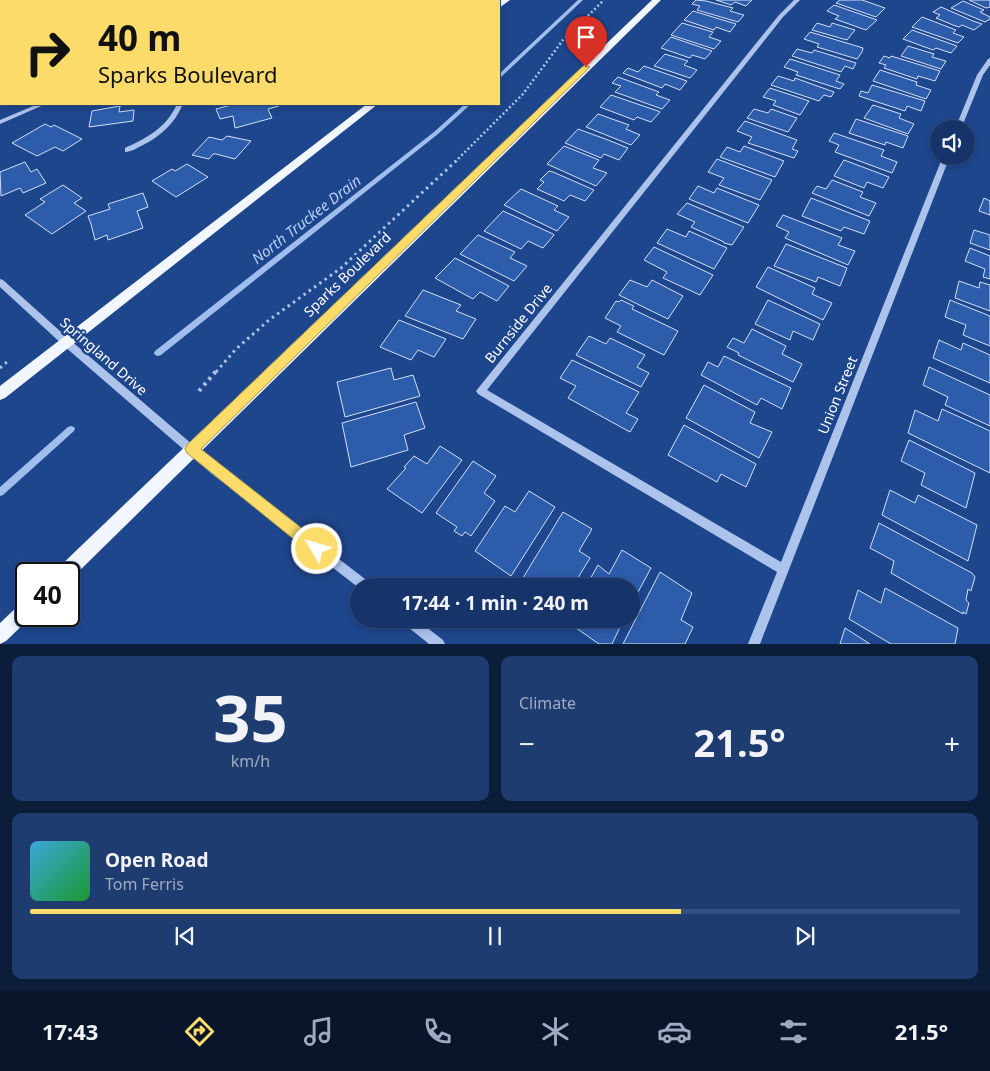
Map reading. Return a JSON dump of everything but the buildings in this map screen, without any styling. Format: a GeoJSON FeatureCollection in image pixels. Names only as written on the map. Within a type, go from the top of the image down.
{"type":"FeatureCollection","features":[{"type":"Feature","properties":{"kind":"main road","name":"Sparks Boulevard"},"geometry":{"type":"LineString","coordinates":[[76,562],[657,0]]}},
{"type":"Feature","properties":{"kind":"main road"},"geometry":{"type":"LineString","coordinates":[[0,394],[372,105]]}},
{"type":"Feature","properties":{"kind":"main road"},"geometry":{"type":"LineString","coordinates":[[0,635],[15,621]]}},
{"type":"Feature","properties":{"kind":"street","name":"Burnside Drive"},"geometry":{"type":"LineString","coordinates":[[783,569],[481,391],[782,16],[797,0]]}},
{"type":"Feature","properties":{"kind":"street"},"geometry":{"type":"LineString","coordinates":[[962,120],[980,75],[990,60]]}},
{"type":"Feature","properties":{"kind":"street"},"geometry":{"type":"LineString","coordinates":[[0,122],[41,105]]}},
{"type":"Feature","properties":{"kind":"street"},"geometry":{"type":"LineString","coordinates":[[127,150],[148,141],[168,124],[180,105]]}},
{"type":"Feature","properties":{"kind":"street","name":"Union Street"},"geometry":{"type":"LineString","coordinates":[[754,644],[943,165]]}},
{"type":"Feature","properties":{"kind":"street","name":"Springland Drive"},"geometry":{"type":"LineString","coordinates":[[0,282],[66,342],[191,449],[355,578]]}},
{"type":"Feature","properties":{"kind":"street"},"geometry":{"type":"LineString","coordinates":[[419,628],[439,644]]}},
{"type":"Feature","properties":{"kind":"path"},"geometry":{"type":"LineString","coordinates":[[199,391],[236,349],[269,320],[341,268],[486,134],[522,94],[563,40],[604,0]]}},
{"type":"Feature","properties":{"kind":"path"},"geometry":{"type":"LineString","coordinates":[[0,368],[8,361]]}},
{"type":"Feature","properties":{"kind":"waterway","name":"North Truckee Drain"},"geometry":{"type":"LineString","coordinates":[[500,75],[581,0]]}},
{"type":"Feature","properties":{"kind":"waterway","name":"North Truckee Drain"},"geometry":{"type":"LineString","coordinates":[[158,353],[436,133],[467,105]]}},
{"type":"Feature","properties":{"kind":"waterway","name":"North Truckee Drain"},"geometry":{"type":"LineString","coordinates":[[0,492],[71,429]]}},
{"type":"Feature","properties":{"kind":"route"},"geometry":{"type":"LineString","coordinates":[[317,549],[216,471],[191,449],[586,67]]}}]}
